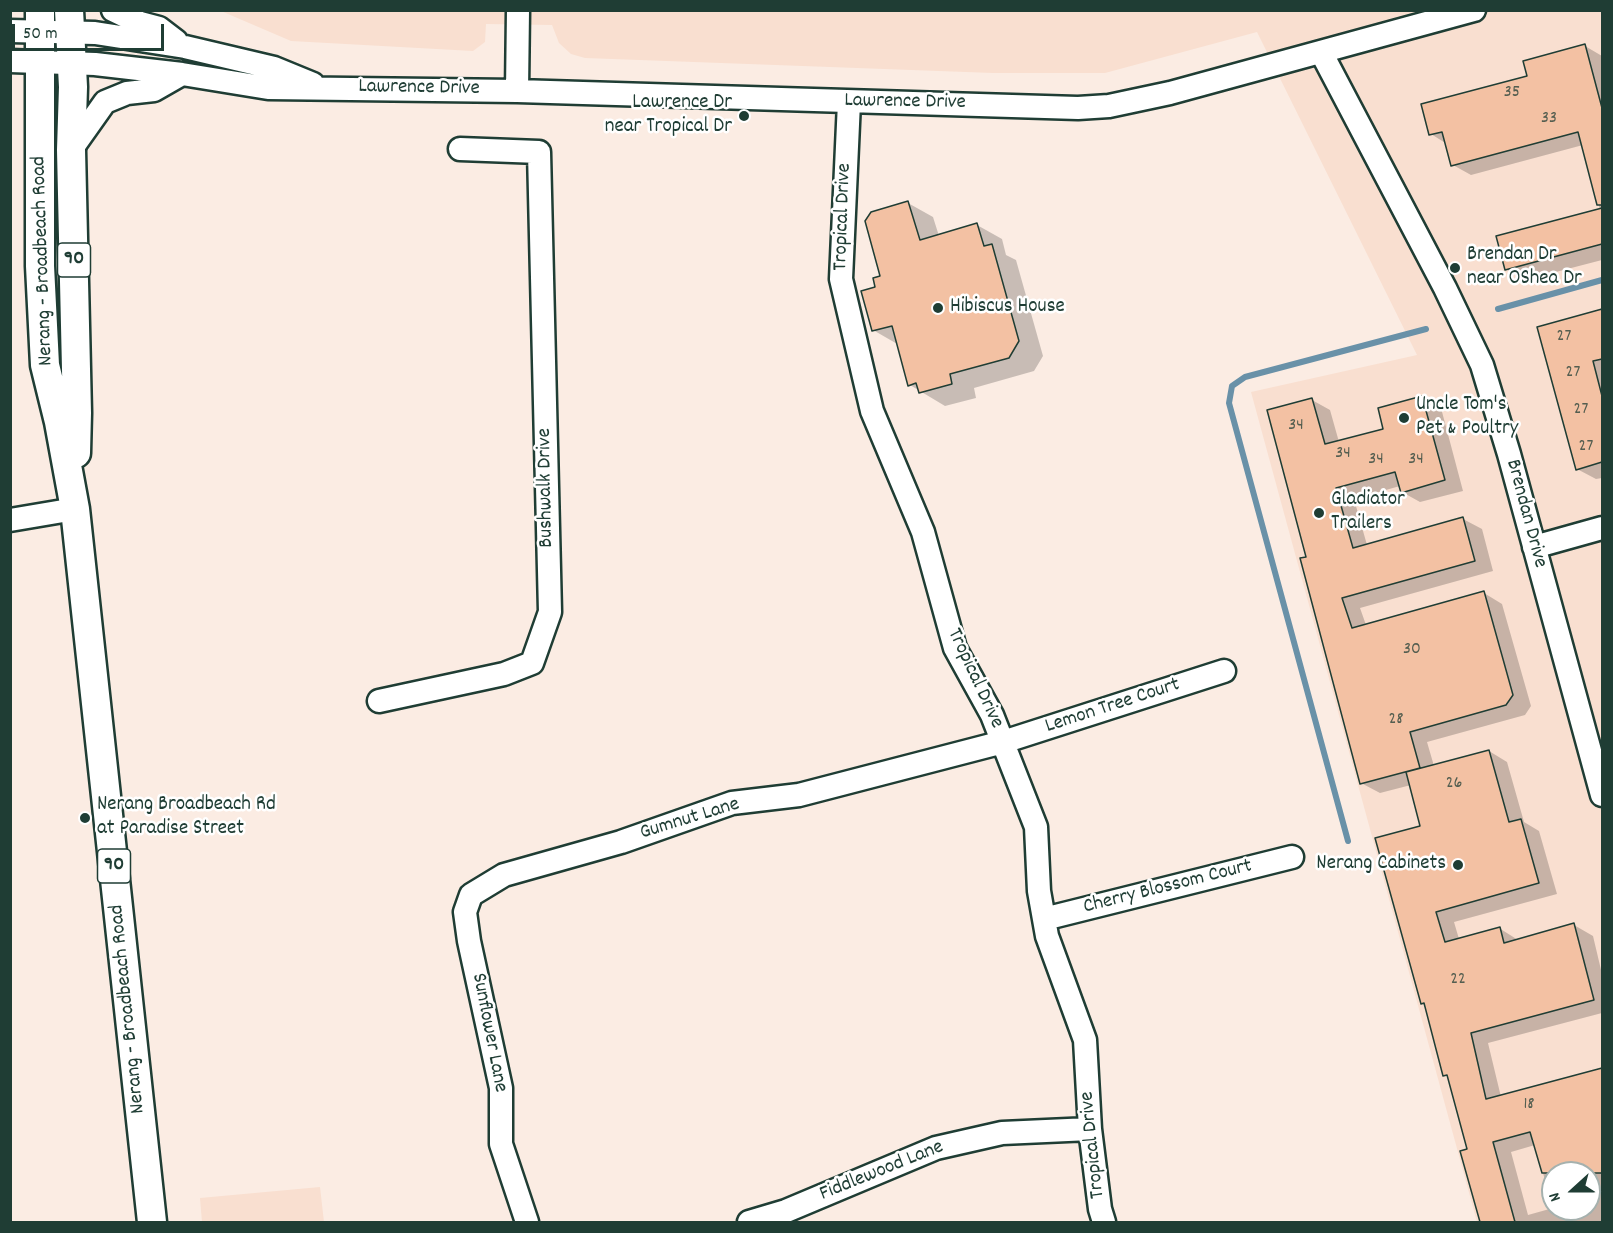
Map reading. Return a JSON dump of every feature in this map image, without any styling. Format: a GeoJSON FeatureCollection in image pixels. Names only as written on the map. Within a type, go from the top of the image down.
{"type":"FeatureCollection","features":[{"type":"Feature","properties":{"kind":"main road","name":"Nerang - Broadbeach Road"},"geometry":{"type":"LineString","coordinates":[[40,21],[40,266],[45,365],[59,422],[75,509],[152,1222]]}},
{"type":"Feature","properties":{"kind":"main road","name":"Nerang - Broadbeach Road"},"geometry":{"type":"LineString","coordinates":[[69,21],[73,98],[71,150],[77,413],[75,509]]}},
{"type":"Feature","properties":{"kind":"street"},"geometry":{"type":"LineString","coordinates":[[113,10],[140,23],[159,28],[185,47]]}},
{"type":"Feature","properties":{"kind":"street"},"geometry":{"type":"LineString","coordinates":[[517,91],[518,10]]}},
{"type":"Feature","properties":{"kind":"street","name":"Lawrence Drive"},"geometry":{"type":"LineString","coordinates":[[10,61],[72,63],[182,74],[268,88],[709,95],[849,102],[1068,108],[1109,106],[1170,93],[1474,10]]}},
{"type":"Feature","properties":{"kind":"street","name":"Lawrence Drive"},"geometry":{"type":"LineString","coordinates":[[10,31],[40,21],[69,21],[95,33],[185,47],[274,68],[323,88]]}},
{"type":"Feature","properties":{"kind":"street","name":"Brendan Drive"},"geometry":{"type":"LineString","coordinates":[[1321,52],[1473,345],[1492,396],[1602,795]]}},
{"type":"Feature","properties":{"kind":"street"},"geometry":{"type":"LineString","coordinates":[[71,150],[105,102],[127,93],[154,90],[182,74]]}},
{"type":"Feature","properties":{"kind":"street","name":"Tropical Drive"},"geometry":{"type":"LineString","coordinates":[[849,102],[841,279],[872,411],[923,532],[955,648],[993,715],[1036,827],[1040,891],[1047,936],[1085,1040],[1090,1129],[1100,1209],[1104,1222]]}},
{"type":"Feature","properties":{"kind":"street","name":"Bushwalk Drive"},"geometry":{"type":"LineString","coordinates":[[379,701],[504,674],[532,663],[550,612],[539,152],[460,149]]}},
{"type":"Feature","properties":{"kind":"street"},"geometry":{"type":"LineString","coordinates":[[10,520],[75,509]]}},
{"type":"Feature","properties":{"kind":"street"},"geometry":{"type":"LineString","coordinates":[[1534,547],[1602,528]]}},
{"type":"Feature","properties":{"kind":"street","name":"Lemon Tree Court"},"geometry":{"type":"LineString","coordinates":[[1003,742],[1224,671]]}},
{"type":"Feature","properties":{"kind":"street","name":"Gumnut Lane"},"geometry":{"type":"LineString","coordinates":[[465,912],[471,895],[504,875],[579,855],[732,804],[799,795],[1003,742]]}},
{"type":"Feature","properties":{"kind":"street","name":"Cherry Blossom Court"},"geometry":{"type":"LineString","coordinates":[[1044,919],[1292,857]]}},
{"type":"Feature","properties":{"kind":"street","name":"Sunflower Lane"},"geometry":{"type":"LineString","coordinates":[[465,912],[469,941],[501,1088],[501,1144],[527,1222]]}},
{"type":"Feature","properties":{"kind":"street","name":"Fiddlewood Lane"},"geometry":{"type":"LineString","coordinates":[[749,1222],[786,1211],[936,1148],[1002,1133],[1090,1129]]}},
{"type":"Feature","properties":{"kind":"shaded area"},"geometry":{"type":"Polygon","coordinates":[[[221,11],[1602,11],[1602,1222],[1477,1222],[1251,392],[1417,355],[1257,32],[1105,73],[993,73],[585,58],[571,54],[559,43],[552,25],[486,24],[485,42],[473,51],[291,41],[221,11]]]}},
{"type":"Feature","properties":{"kind":"shaded area"},"geometry":{"type":"Polygon","coordinates":[[[320,1187],[324,1222],[202,1222],[200,1198],[320,1187]]]}},
{"type":"Feature","properties":{"kind":"building"},"geometry":{"type":"Polygon","coordinates":[[[1585,44],[1602,108],[1602,205],[1597,205],[1578,132],[1451,166],[1442,132],[1429,135],[1421,104],[1527,76],[1523,61],[1585,44]]]}},
{"type":"Feature","properties":{"kind":"building","name":"Hibiscus House"},"geometry":{"type":"Polygon","coordinates":[[[908,201],[920,240],[977,223],[984,246],[992,244],[1019,341],[1009,358],[950,374],[952,384],[919,393],[916,383],[908,386],[892,326],[872,331],[861,291],[875,287],[873,278],[880,276],[865,221],[871,212],[908,201]]]}},
{"type":"Feature","properties":{"kind":"building"},"geometry":{"type":"Polygon","coordinates":[[[1602,208],[1602,244],[1505,270],[1496,236],[1602,208]]]}},
{"type":"Feature","properties":{"kind":"building"},"geometry":{"type":"Polygon","coordinates":[[[1602,309],[1602,359],[1593,361],[1602,396],[1602,462],[1576,470],[1537,327],[1602,309]]]}},
{"type":"Feature","properties":{"kind":"building"},"geometry":{"type":"Polygon","coordinates":[[[1422,396],[1445,480],[1401,493],[1395,472],[1336,488],[1353,548],[1463,517],[1475,561],[1342,598],[1352,628],[1484,591],[1513,695],[1506,705],[1410,732],[1420,768],[1360,784],[1300,558],[1306,557],[1267,410],[1312,398],[1325,444],[1383,429],[1378,408],[1422,396]]]}},
{"type":"Feature","properties":{"kind":"building"},"geometry":{"type":"Polygon","coordinates":[[[1489,750],[1509,822],[1521,819],[1539,883],[1436,912],[1445,942],[1500,927],[1504,943],[1574,923],[1594,1000],[1471,1033],[1486,1099],[1602,1068],[1602,1173],[1601,1161],[1541,1161],[1541,1170],[1530,1132],[1493,1142],[1515,1222],[1480,1222],[1460,1151],[1467,1149],[1447,1075],[1443,1076],[1424,1003],[1421,1004],[1375,838],[1420,826],[1406,772],[1489,750]]]}},
{"type":"Feature","properties":{"kind":"waterway"},"geometry":{"type":"LineString","coordinates":[[1498,309],[1602,280]]}},
{"type":"Feature","properties":{"kind":"waterway"},"geometry":{"type":"LineString","coordinates":[[1348,841],[1229,403],[1232,386],[1245,377],[1426,329]]}},
{"type":"Feature","properties":{"kind":"place","name":"Lawrence Dr near Tropical Dr"},"geometry":{"type":"Point","coordinates":[744,116]}},
{"type":"Feature","properties":{"kind":"place","name":"Brendan Dr near OShea Dr"},"geometry":{"type":"Point","coordinates":[1455,268]}},
{"type":"Feature","properties":{"kind":"place","name":"Hibiscus House"},"geometry":{"type":"Point","coordinates":[938,308]}},
{"type":"Feature","properties":{"kind":"place","name":"Uncle Tom's Pet & Poultry"},"geometry":{"type":"Point","coordinates":[1404,418]}},
{"type":"Feature","properties":{"kind":"place","name":"Gladiator Trailers"},"geometry":{"type":"Point","coordinates":[1319,513]}},
{"type":"Feature","properties":{"kind":"place","name":"Nerang Broadbeach Rd at Paradise Street"},"geometry":{"type":"Point","coordinates":[85,818]}},
{"type":"Feature","properties":{"kind":"place","name":"Nerang Cabinets"},"geometry":{"type":"Point","coordinates":[1458,865]}}]}
